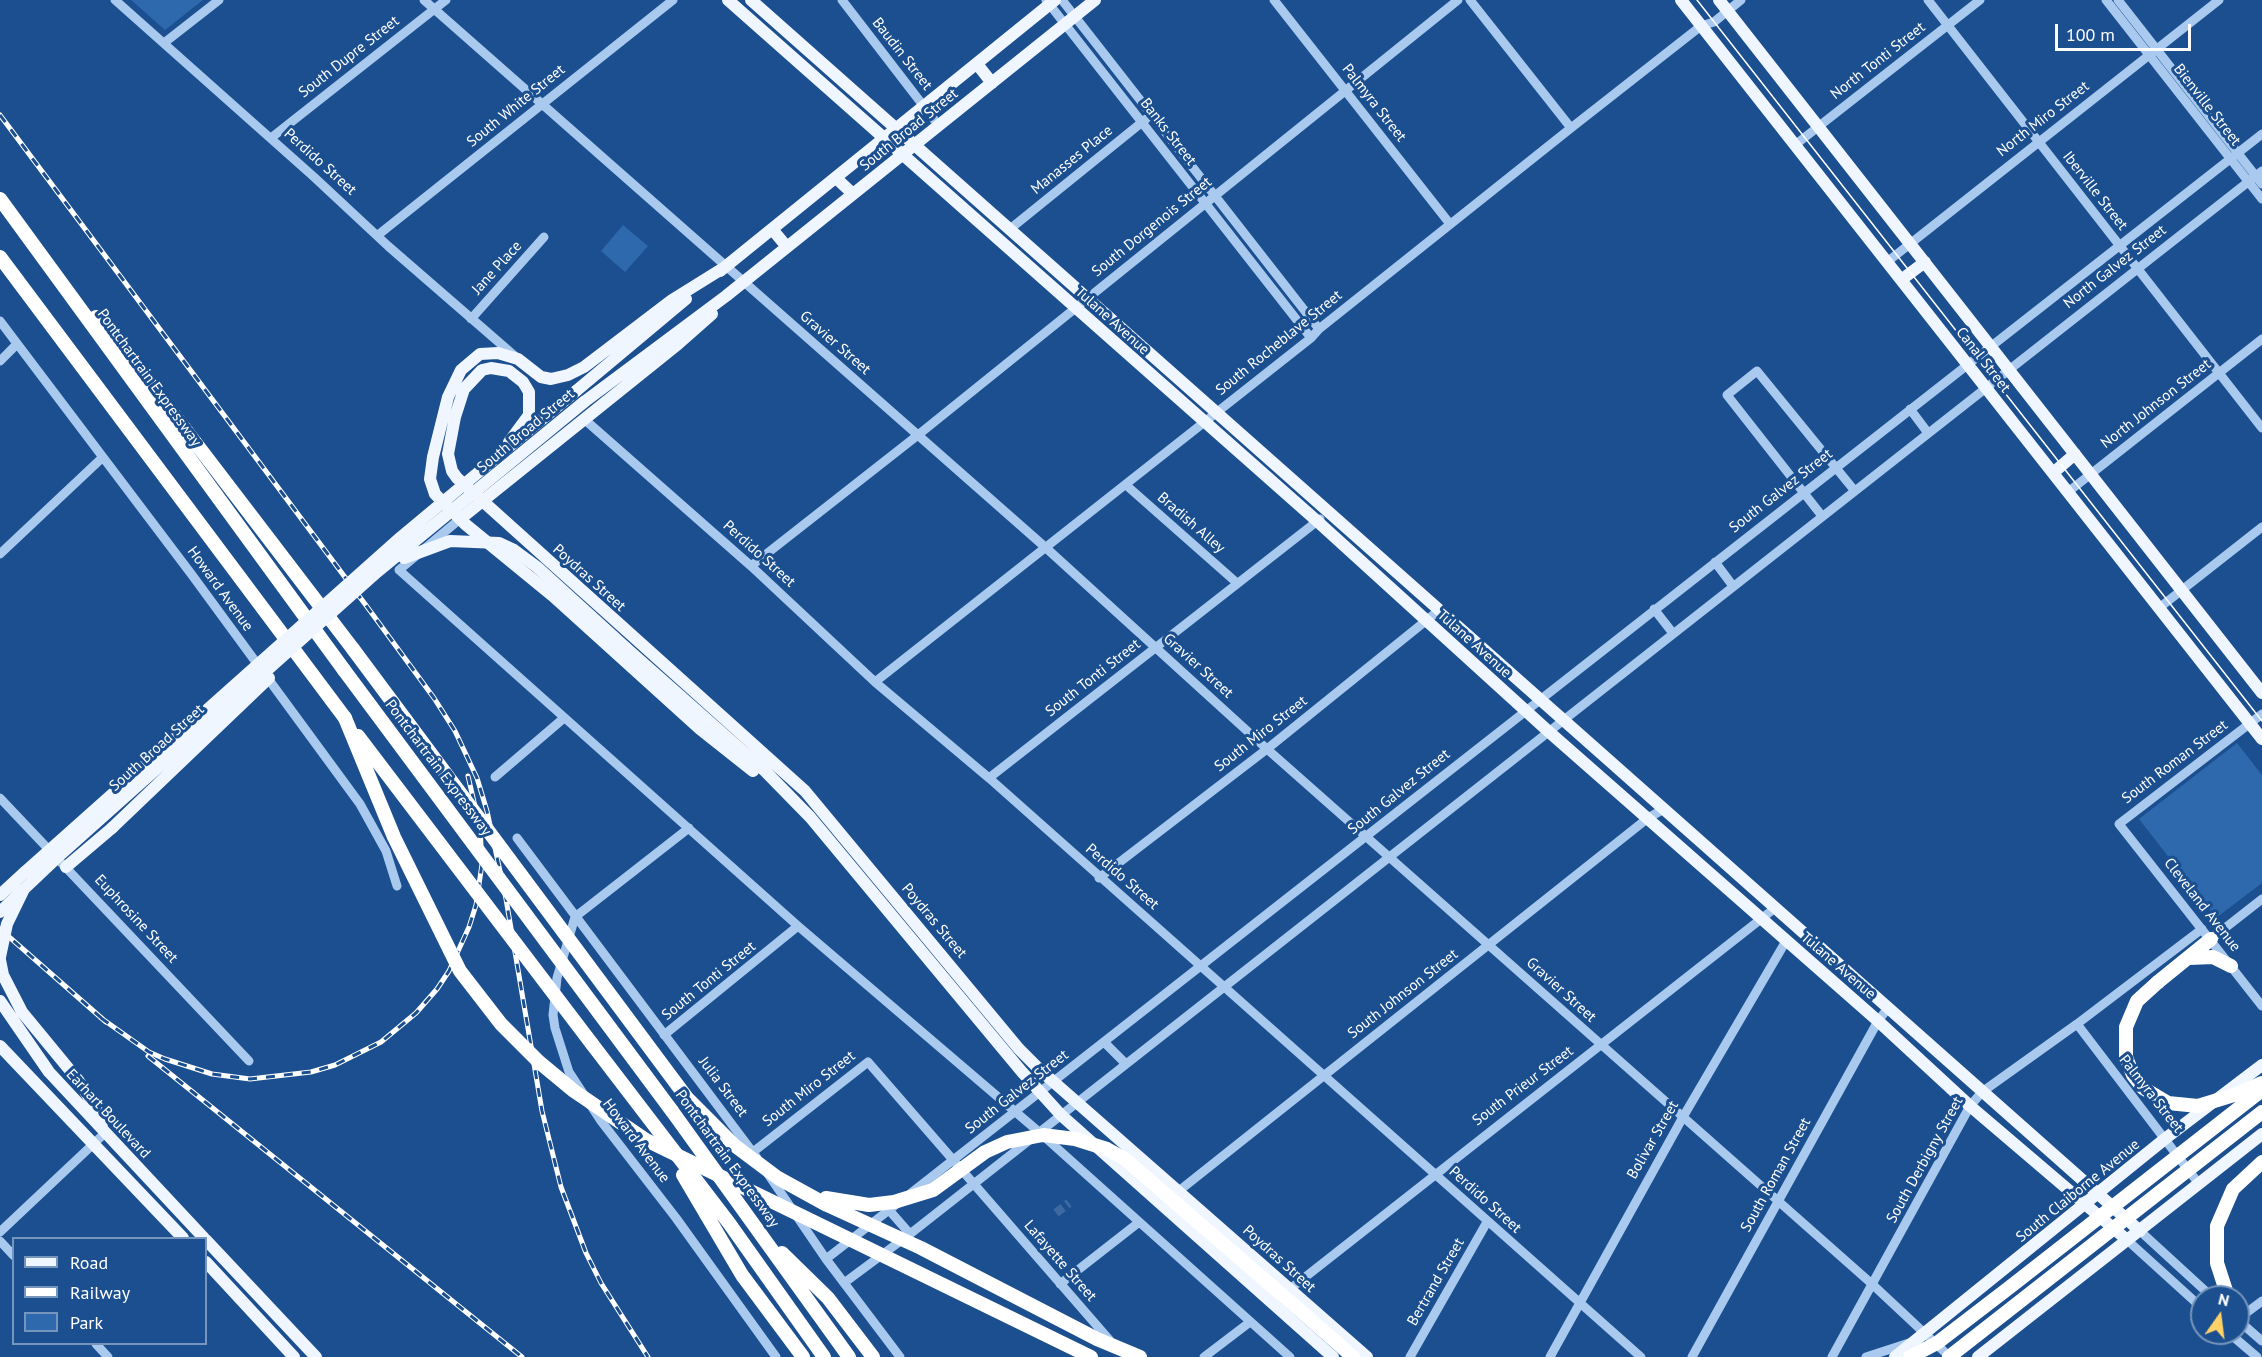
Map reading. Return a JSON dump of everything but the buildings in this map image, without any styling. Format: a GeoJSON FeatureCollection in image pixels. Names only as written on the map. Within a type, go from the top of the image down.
{"type":"FeatureCollection","features":[{"type":"Feature","properties":{"kind":"highway","name":"Pontchartrain Expressway"},"geometry":{"type":"LineString","coordinates":[[0,199],[158,418],[672,1111],[849,1357]]}},
{"type":"Feature","properties":{"kind":"highway"},"geometry":{"type":"LineString","coordinates":[[13,216],[162,399],[353,649],[687,1098],[734,1145],[806,1194],[921,1248],[1097,1339],[1140,1357]]}},
{"type":"Feature","properties":{"kind":"highway"},"geometry":{"type":"LineString","coordinates":[[0,257],[345,718],[729,1223],[824,1357]]}},
{"type":"Feature","properties":{"kind":"highway"},"geometry":{"type":"LineString","coordinates":[[345,718],[394,837],[460,971],[501,1024],[539,1062],[574,1091],[646,1140],[1091,1357]]}},
{"type":"Feature","properties":{"kind":"highway"},"geometry":{"type":"LineString","coordinates":[[2206,934],[2187,959],[2138,1001],[2126,1027],[2125,1048],[2128,1065],[2143,1088],[2168,1103],[2198,1106],[2237,1094],[2262,1083]]}},
{"type":"Feature","properties":{"kind":"highway"},"geometry":{"type":"LineString","coordinates":[[2187,959],[2200,956],[2212,957],[2231,966]]}},
{"type":"Feature","properties":{"kind":"highway"},"geometry":{"type":"LineString","coordinates":[[1911,1357],[1937,1343],[2262,1090]]}},
{"type":"Feature","properties":{"kind":"highway"},"geometry":{"type":"LineString","coordinates":[[1950,1357],[2262,1112]]}},
{"type":"Feature","properties":{"kind":"highway"},"geometry":{"type":"LineString","coordinates":[[653,1124],[742,1275],[803,1357]]}},
{"type":"Feature","properties":{"kind":"highway"},"geometry":{"type":"LineString","coordinates":[[806,1194],[869,1205],[894,1202],[933,1190],[985,1152],[1006,1142],[1043,1135],[1076,1139],[1107,1149],[1125,1159],[1353,1357]]}},
{"type":"Feature","properties":{"kind":"highway"},"geometry":{"type":"LineString","coordinates":[[2224,1285],[2217,1263],[2215,1235],[2222,1212],[2233,1189],[2262,1162]]}},
{"type":"Feature","properties":{"kind":"highway"},"geometry":{"type":"LineString","coordinates":[[756,1227],[828,1298],[873,1357]]}},
{"type":"Feature","properties":{"kind":"highway"},"geometry":{"type":"LineString","coordinates":[[1938,1357],[1996,1319]]}},
{"type":"Feature","properties":{"kind":"main road","name":"Tulane Avenue"},"geometry":{"type":"LineString","coordinates":[[728,0],[1317,521],[1525,711],[1878,1021],[1970,1106],[2126,1239]]}},
{"type":"Feature","properties":{"kind":"main road","name":"Tulane Avenue"},"geometry":{"type":"LineString","coordinates":[[751,0],[2140,1231]]}},
{"type":"Feature","properties":{"kind":"main road","name":"South Broad Street"},"geometry":{"type":"LineString","coordinates":[[0,912],[377,572],[584,402],[743,283],[1095,0]]}},
{"type":"Feature","properties":{"kind":"main road","name":"Canal Street"},"geometry":{"type":"LineString","coordinates":[[1681,0],[2262,739]]}},
{"type":"Feature","properties":{"kind":"main road","name":"Canal Street"},"geometry":{"type":"LineString","coordinates":[[1719,0],[2262,693]]}},
{"type":"Feature","properties":{"kind":"main road","name":"South Broad Street"},"geometry":{"type":"LineString","coordinates":[[2,893],[401,537],[724,267],[1053,1]]}},
{"type":"Feature","properties":{"kind":"main road"},"geometry":{"type":"LineString","coordinates":[[977,64],[992,83]]}},
{"type":"Feature","properties":{"kind":"main road"},"geometry":{"type":"LineString","coordinates":[[836,178],[853,194]]}},
{"type":"Feature","properties":{"kind":"main road"},"geometry":{"type":"LineString","coordinates":[[772,229],[787,247]]}},
{"type":"Feature","properties":{"kind":"main road"},"geometry":{"type":"LineString","coordinates":[[1901,280],[1925,262]]}},
{"type":"Feature","properties":{"kind":"main road"},"geometry":{"type":"LineString","coordinates":[[724,267],[672,300],[575,372],[560,378],[541,377],[518,360],[498,354],[480,354],[461,370],[453,382],[430,469],[435,494],[460,519],[553,596],[700,729],[810,817]]}},
{"type":"Feature","properties":{"kind":"main road"},"geometry":{"type":"LineString","coordinates":[[460,519],[702,325],[743,283]]}},
{"type":"Feature","properties":{"kind":"main road","name":"Poydras Street"},"geometry":{"type":"LineString","coordinates":[[501,453],[529,416],[529,392],[524,382],[509,371],[491,368],[482,370],[464,389],[448,454],[452,471],[805,791],[1019,1049],[1076,1102],[1367,1357]]}},
{"type":"Feature","properties":{"kind":"main road"},"geometry":{"type":"LineString","coordinates":[[2053,473],[2075,454]]}},
{"type":"Feature","properties":{"kind":"main road"},"geometry":{"type":"LineString","coordinates":[[377,572],[416,551],[450,541],[499,543],[514,550],[537,567],[765,771],[810,817]]}},
{"type":"Feature","properties":{"kind":"main road"},"geometry":{"type":"LineString","coordinates":[[66,867],[111,828],[259,688],[307,634]]}},
{"type":"Feature","properties":{"kind":"main road","name":"Poydras Street"},"geometry":{"type":"LineString","coordinates":[[810,817],[1040,1093],[1061,1115],[1333,1357]]}},
{"type":"Feature","properties":{"kind":"main road"},"geometry":{"type":"LineString","coordinates":[[24,889],[7,924],[0,958],[3,975],[22,1011],[78,1080],[100,1115],[104,1131]]}},
{"type":"Feature","properties":{"kind":"main road","name":"Earhart Boulevard"},"geometry":{"type":"LineString","coordinates":[[0,1001],[48,1072],[201,1237]]}},
{"type":"Feature","properties":{"kind":"main road","name":"Earhart Boulevard"},"geometry":{"type":"LineString","coordinates":[[0,1046],[181,1237]]}},
{"type":"Feature","properties":{"kind":"main road","name":"South Claiborne Avenue"},"geometry":{"type":"LineString","coordinates":[[1895,1357],[2166,1138],[2262,1065]]}},
{"type":"Feature","properties":{"kind":"main road"},"geometry":{"type":"LineString","coordinates":[[1978,1357],[2262,1134]]}},
{"type":"Feature","properties":{"kind":"main road","name":"Earhart Boulevard"},"geometry":{"type":"LineString","coordinates":[[207,1244],[313,1356]]}},
{"type":"Feature","properties":{"kind":"main road"},"geometry":{"type":"LineString","coordinates":[[207,1263],[294,1357]]}},
{"type":"Feature","properties":{"kind":"street","name":"Perdido Street"},"geometry":{"type":"LineString","coordinates":[[115,0],[518,360]]}},
{"type":"Feature","properties":{"kind":"street"},"geometry":{"type":"LineString","coordinates":[[164,43],[219,0]]}},
{"type":"Feature","properties":{"kind":"street","name":"Gravier Street"},"geometry":{"type":"LineString","coordinates":[[424,0],[724,267],[1045,547],[1267,749],[1872,1284],[1950,1357]]}},
{"type":"Feature","properties":{"kind":"street","name":"South Dupre Street"},"geometry":{"type":"LineString","coordinates":[[271,138],[446,0]]}},
{"type":"Feature","properties":{"kind":"street","name":"South White Street"},"geometry":{"type":"LineString","coordinates":[[378,235],[673,0]]}},
{"type":"Feature","properties":{"kind":"street","name":"Baudin Street"},"geometry":{"type":"LineString","coordinates":[[842,0],[939,126]]}},
{"type":"Feature","properties":{"kind":"street","name":"Palmyra Street"},"geometry":{"type":"LineString","coordinates":[[1274,0],[1450,224]]}},
{"type":"Feature","properties":{"kind":"street","name":"South Dorgenois Street"},"geometry":{"type":"LineString","coordinates":[[751,566],[918,435],[1458,0]]}},
{"type":"Feature","properties":{"kind":"street"},"geometry":{"type":"LineString","coordinates":[[1470,0],[1571,128]]}},
{"type":"Feature","properties":{"kind":"street","name":"South Rocheblave Street"},"geometry":{"type":"LineString","coordinates":[[875,682],[1311,338],[1318,329],[1571,128],[1701,26],[1714,21],[1741,0]]}},
{"type":"Feature","properties":{"kind":"street","name":"Iberville Street"},"geometry":{"type":"LineString","coordinates":[[1928,0],[2037,143],[2262,428]]}},
{"type":"Feature","properties":{"kind":"street","name":"North Tonti Street"},"geometry":{"type":"LineString","coordinates":[[1795,145],[1980,0]]}},
{"type":"Feature","properties":{"kind":"street","name":"Bienville Street"},"geometry":{"type":"LineString","coordinates":[[2106,0],[2152,52],[2234,156],[2262,184]]}},
{"type":"Feature","properties":{"kind":"street","name":"Bienville Street"},"geometry":{"type":"LineString","coordinates":[[2118,0],[2152,52]]}},
{"type":"Feature","properties":{"kind":"street","name":"North Miro Street"},"geometry":{"type":"LineString","coordinates":[[1887,262],[2219,0]]}},
{"type":"Feature","properties":{"kind":"street","name":"Banks Street"},"geometry":{"type":"LineString","coordinates":[[1053,1],[1152,115],[1318,329]]}},
{"type":"Feature","properties":{"kind":"street","name":"Banks Street"},"geometry":{"type":"LineString","coordinates":[[1070,20],[1142,122],[1311,338]]}},
{"type":"Feature","properties":{"kind":"street","name":"Manasses Place"},"geometry":{"type":"LineString","coordinates":[[1010,229],[1152,115]]}},
{"type":"Feature","properties":{"kind":"street","name":"North Galvez Street"},"geometry":{"type":"LineString","coordinates":[[1990,347],[2262,134]]}},
{"type":"Feature","properties":{"kind":"street","name":"Bienville Street"},"geometry":{"type":"LineString","coordinates":[[2255,176],[2262,199]]}},
{"type":"Feature","properties":{"kind":"street","name":"North Galvez Street"},"geometry":{"type":"LineString","coordinates":[[1986,388],[2255,176]]}},
{"type":"Feature","properties":{"kind":"street","name":"Jane Place"},"geometry":{"type":"LineString","coordinates":[[471,319],[544,237]]}},
{"type":"Feature","properties":{"kind":"street","name":"Howard Avenue"},"geometry":{"type":"LineString","coordinates":[[0,321],[372,822],[386,851],[398,886]]}},
{"type":"Feature","properties":{"kind":"street"},"geometry":{"type":"LineString","coordinates":[[480,354],[486,343],[486,331]]}},
{"type":"Feature","properties":{"kind":"street","name":"North Johnson Street"},"geometry":{"type":"LineString","coordinates":[[2068,492],[2262,339]]}},
{"type":"Feature","properties":{"kind":"street"},"geometry":{"type":"LineString","coordinates":[[0,361],[17,344]]}},
{"type":"Feature","properties":{"kind":"street","name":"South Galvez Street"},"geometry":{"type":"LineString","coordinates":[[826,1259],[1016,1113],[1990,347]]}},
{"type":"Feature","properties":{"kind":"street"},"geometry":{"type":"LineString","coordinates":[[1822,516],[1727,395],[1757,371],[1854,490]]}},
{"type":"Feature","properties":{"kind":"street"},"geometry":{"type":"LineString","coordinates":[[844,1283],[910,1234],[1672,632],[1986,388]]}},
{"type":"Feature","properties":{"kind":"street"},"geometry":{"type":"LineString","coordinates":[[1910,409],[1928,433]]}},
{"type":"Feature","properties":{"kind":"street","name":"Perdido Street"},"geometry":{"type":"LineString","coordinates":[[584,419],[751,566],[875,682],[989,778],[1641,1357]]}},
{"type":"Feature","properties":{"kind":"street"},"geometry":{"type":"LineString","coordinates":[[0,554],[103,457]]}},
{"type":"Feature","properties":{"kind":"street","name":"Bradish Alley"},"geometry":{"type":"LineString","coordinates":[[1126,485],[1237,583]]}},
{"type":"Feature","properties":{"kind":"street","name":"South Tonti Street"},"geometry":{"type":"LineString","coordinates":[[989,778],[1329,512]]}},
{"type":"Feature","properties":{"kind":"street"},"geometry":{"type":"LineString","coordinates":[[460,519],[399,570],[798,926],[1038,1132],[1290,1357]]}},
{"type":"Feature","properties":{"kind":"street"},"geometry":{"type":"LineString","coordinates":[[2159,608],[2262,526]]}},
{"type":"Feature","properties":{"kind":"street"},"geometry":{"type":"LineString","coordinates":[[1715,562],[1733,586]]}},
{"type":"Feature","properties":{"kind":"street"},"geometry":{"type":"LineString","coordinates":[[1654,609],[1672,632]]}},
{"type":"Feature","properties":{"kind":"street","name":"South Miro Street"},"geometry":{"type":"LineString","coordinates":[[1099,878],[1267,749],[1438,611]]}},
{"type":"Feature","properties":{"kind":"street"},"geometry":{"type":"LineString","coordinates":[[2,893],[52,853],[260,669]]}},
{"type":"Feature","properties":{"kind":"street","name":"South Roman Street"},"geometry":{"type":"LineString","coordinates":[[2119,824],[2262,714]]}},
{"type":"Feature","properties":{"kind":"street"},"geometry":{"type":"LineString","coordinates":[[495,777],[564,718]]}},
{"type":"Feature","properties":{"kind":"street","name":"Euphrosine Street"},"geometry":{"type":"LineString","coordinates":[[0,798],[249,1061]]}},
{"type":"Feature","properties":{"kind":"street","name":"South Johnson Street"},"geometry":{"type":"LineString","coordinates":[[1161,1205],[1490,946],[1648,818],[1664,809]]}},
{"type":"Feature","properties":{"kind":"street","name":"Cleveland Avenue"},"geometry":{"type":"LineString","coordinates":[[2119,824],[2262,1006]]}},
{"type":"Feature","properties":{"kind":"street"},"geometry":{"type":"LineString","coordinates":[[576,917],[689,828]]}},
{"type":"Feature","properties":{"kind":"street","name":"Julia Street"},"geometry":{"type":"LineString","coordinates":[[517,838],[753,1152],[826,1259],[900,1357]]}},
{"type":"Feature","properties":{"kind":"street","name":"South Derbigny Street"},"geometry":{"type":"LineString","coordinates":[[1832,1357],[1970,1106],[1982,1092],[2206,934],[2262,899]]}},
{"type":"Feature","properties":{"kind":"street","name":"South Prieur Street"},"geometry":{"type":"LineString","coordinates":[[1290,1289],[1775,908]]}},
{"type":"Feature","properties":{"kind":"street","name":"Howard Avenue"},"geometry":{"type":"LineString","coordinates":[[576,917],[570,927],[557,978],[553,1015],[560,1049],[569,1072],[601,1121],[676,1218],[776,1357]]}},
{"type":"Feature","properties":{"kind":"street","name":"South Tonti Street"},"geometry":{"type":"LineString","coordinates":[[664,1035],[798,926]]}},
{"type":"Feature","properties":{"kind":"street","name":"Bolivar Street"},"geometry":{"type":"LineString","coordinates":[[1550,1357],[1683,1117],[1786,941]]}},
{"type":"Feature","properties":{"kind":"street","name":"South Roman Street"},"geometry":{"type":"LineString","coordinates":[[1692,1357],[1878,1021],[1888,1008]]}},
{"type":"Feature","properties":{"kind":"street","name":"Palmyra Street"},"geometry":{"type":"LineString","coordinates":[[2077,1024],[2199,1184]]}},
{"type":"Feature","properties":{"kind":"street"},"geometry":{"type":"LineString","coordinates":[[1105,1043],[1126,1064]]}},
{"type":"Feature","properties":{"kind":"street","name":"South Miro Street"},"geometry":{"type":"LineString","coordinates":[[753,1152],[868,1062],[880,1077]]}},
{"type":"Feature","properties":{"kind":"street","name":"Lafayette Street"},"geometry":{"type":"LineString","coordinates":[[880,1077],[1124,1357]]}},
{"type":"Feature","properties":{"kind":"street"},"geometry":{"type":"LineString","coordinates":[[0,1232],[104,1131]]}},
{"type":"Feature","properties":{"kind":"street"},"geometry":{"type":"LineString","coordinates":[[937,1174],[954,1199]]}},
{"type":"Feature","properties":{"kind":"street"},"geometry":{"type":"LineString","coordinates":[[889,1210],[910,1234]]}},
{"type":"Feature","properties":{"kind":"street","name":"Bertrand Street"},"geometry":{"type":"LineString","coordinates":[[1410,1357],[1487,1222]]}},
{"type":"Feature","properties":{"kind":"street"},"geometry":{"type":"LineString","coordinates":[[1060,1284],[1138,1223]]}},
{"type":"Feature","properties":{"kind":"street","name":"Tulane Avenue"},"geometry":{"type":"LineString","coordinates":[[2140,1231],[2199,1285]]}},
{"type":"Feature","properties":{"kind":"street","name":"Tulane Avenue"},"geometry":{"type":"LineString","coordinates":[[2126,1239],[2190,1297]]}},
{"type":"Feature","properties":{"kind":"street"},"geometry":{"type":"LineString","coordinates":[[0,1241],[12,1254]]}},
{"type":"Feature","properties":{"kind":"street"},"geometry":{"type":"LineString","coordinates":[[2250,1310],[2262,1301]]}},
{"type":"Feature","properties":{"kind":"street"},"geometry":{"type":"LineString","coordinates":[[1204,1357],[1250,1322]]}},
{"type":"Feature","properties":{"kind":"street"},"geometry":{"type":"LineString","coordinates":[[2250,1330],[2262,1341]]}},
{"type":"Feature","properties":{"kind":"street","name":"South Claiborne Avenue"},"geometry":{"type":"LineString","coordinates":[[1866,1357],[1914,1341]]}},
{"type":"Feature","properties":{"kind":"street"},"geometry":{"type":"LineString","coordinates":[[2243,1345],[2257,1357]]}},
{"type":"Feature","properties":{"kind":"green space"},"geometry":{"type":"Polygon","coordinates":[[[131,0],[203,0],[165,30],[131,0]]]}},
{"type":"Feature","properties":{"kind":"green space"},"geometry":{"type":"Polygon","coordinates":[[[623,225],[648,246],[625,272],[601,251],[623,225]]]}},
{"type":"Feature","properties":{"kind":"green space"},"geometry":{"type":"Polygon","coordinates":[[[2237,743],[2262,775],[2262,883],[2216,918],[2139,819],[2237,743]]]}},
{"type":"Feature","properties":{"kind":"tunnel"},"geometry":{"type":"LineString","coordinates":[[1056,1213],[1069,1203]]}},
{"type":"Feature","properties":{"kind":"tram line"},"geometry":{"type":"LineString","coordinates":[[1697,0],[2262,721]]}},
{"type":"Feature","properties":{"kind":"railway"},"geometry":{"type":"LineString","coordinates":[[0,115],[365,604],[434,698],[455,731],[477,778],[487,811],[506,899],[542,1111],[561,1187],[586,1253],[601,1283],[648,1357]]}},
{"type":"Feature","properties":{"kind":"railway"},"geometry":{"type":"LineString","coordinates":[[101,1018],[149,1052],[165,1059],[212,1074],[250,1079],[311,1072],[335,1065],[381,1042],[416,1013],[437,989],[449,971],[469,927],[476,905],[482,864],[480,828],[468,776]]}},
{"type":"Feature","properties":{"kind":"railway"},"geometry":{"type":"LineString","coordinates":[[0,929],[106,1022]]}},
{"type":"Feature","properties":{"kind":"railway"},"geometry":{"type":"LineString","coordinates":[[148,1056],[522,1357]]}}]}
